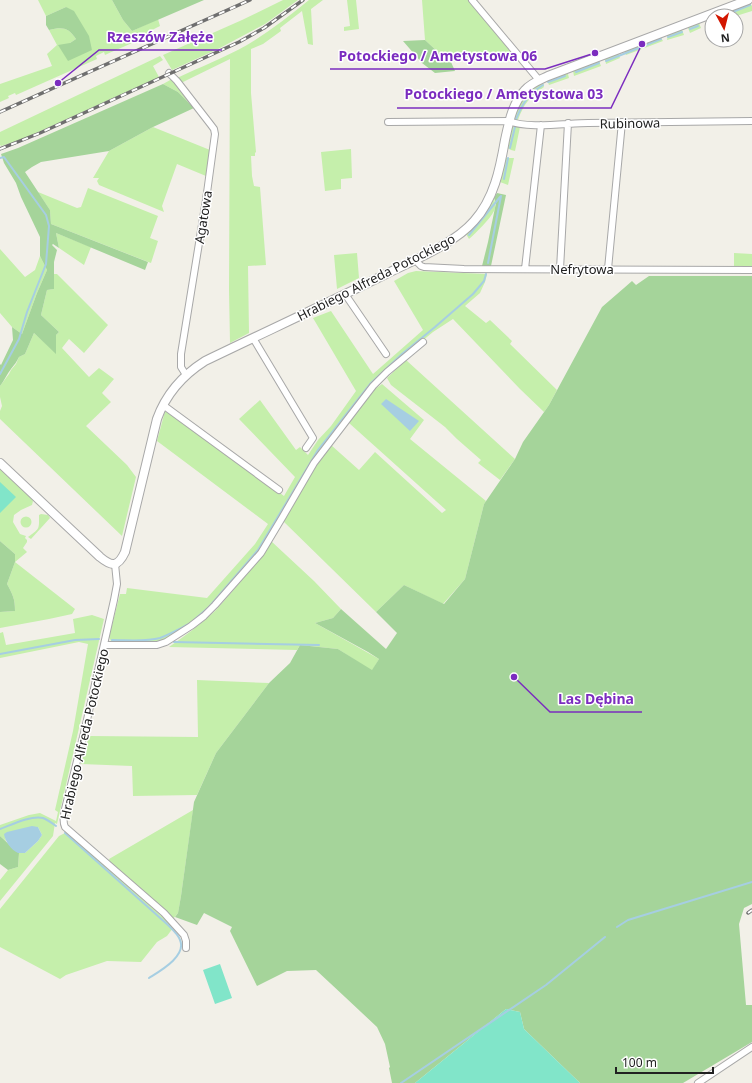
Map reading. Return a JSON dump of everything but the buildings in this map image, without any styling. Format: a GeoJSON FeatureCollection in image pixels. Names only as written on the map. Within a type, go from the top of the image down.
{"type":"FeatureCollection","features":[{"type":"Feature","properties":{"kind":"street"},"geometry":{"type":"LineString","coordinates":[[472,0],[539,80]]}},
{"type":"Feature","properties":{"kind":"street","name":"Hrabiego Alfreda Potockiego"},"geometry":{"type":"LineString","coordinates":[[186,948],[184,935],[164,913],[65,827],[63,820],[112,611],[117,584],[115,564],[122,560],[125,552],[153,432],[163,405],[176,386],[186,375],[206,361],[414,260],[455,238],[470,225],[481,212],[491,194],[497,178],[509,121],[513,110],[519,98],[531,85],[557,72],[748,0]]}},
{"type":"Feature","properties":{"kind":"street","name":"Agatowa"},"geometry":{"type":"LineString","coordinates":[[169,73],[211,125],[215,134],[181,354],[181,367],[186,375]]}},
{"type":"Feature","properties":{"kind":"street","name":"Rubinowa"},"geometry":{"type":"LineString","coordinates":[[388,122],[509,121],[521,125],[541,125],[622,122],[752,121]]}},
{"type":"Feature","properties":{"kind":"street"},"geometry":{"type":"LineString","coordinates":[[608,269],[622,122]]}},
{"type":"Feature","properties":{"kind":"street"},"geometry":{"type":"LineString","coordinates":[[560,269],[568,124]]}},
{"type":"Feature","properties":{"kind":"street"},"geometry":{"type":"LineString","coordinates":[[525,269],[541,125]]}},
{"type":"Feature","properties":{"kind":"street","name":"Nefrytowa"},"geometry":{"type":"LineString","coordinates":[[414,260],[424,267],[464,269],[752,270]]}},
{"type":"Feature","properties":{"kind":"street"},"geometry":{"type":"LineString","coordinates":[[345,294],[386,354]]}},
{"type":"Feature","properties":{"kind":"street"},"geometry":{"type":"LineString","coordinates":[[253,338],[313,438],[306,448]]}},
{"type":"Feature","properties":{"kind":"street"},"geometry":{"type":"LineString","coordinates":[[104,645],[157,645],[176,637],[204,616],[261,553],[314,463],[373,386],[423,342]]}},
{"type":"Feature","properties":{"kind":"street"},"geometry":{"type":"LineString","coordinates":[[163,405],[280,490]]}},
{"type":"Feature","properties":{"kind":"street"},"geometry":{"type":"LineString","coordinates":[[0,463],[100,557],[110,564],[115,564]]}},
{"type":"Feature","properties":{"kind":"street"},"geometry":{"type":"LineString","coordinates":[[698,1083],[752,1047]]}},
{"type":"Feature","properties":{"kind":"green space"},"geometry":{"type":"Polygon","coordinates":[[[38,0],[112,0],[123,20],[132,31],[158,19],[160,26],[129,44],[105,55],[104,52],[96,56],[97,59],[16,95],[15,93],[8,96],[9,98],[0,102],[0,84],[52,66],[47,54],[57,45],[49,30],[61,28],[67,30],[76,39],[70,43],[92,50],[66,7],[46,16],[38,0]]]}},
{"type":"Feature","properties":{"kind":"green space"},"geometry":{"type":"Polygon","coordinates":[[[112,0],[204,0],[132,31],[123,20],[112,0]]]}},
{"type":"Feature","properties":{"kind":"green space"},"geometry":{"type":"Polygon","coordinates":[[[283,0],[298,0],[265,24],[218,49],[172,70],[163,55],[242,20],[283,0]]]}},
{"type":"Feature","properties":{"kind":"green space"},"geometry":{"type":"Polygon","coordinates":[[[309,0],[323,0],[311,9],[313,45],[308,44],[302,11],[280,28],[281,31],[263,44],[251,49],[251,93],[256,152],[255,156],[251,156],[252,176],[254,186],[260,187],[266,265],[248,266],[249,333],[230,343],[230,59],[181,83],[177,78],[247,45],[309,0]]]}},
{"type":"Feature","properties":{"kind":"green space"},"geometry":{"type":"Polygon","coordinates":[[[347,0],[356,0],[359,29],[344,31],[344,27],[350,26],[347,0]]]}},
{"type":"Feature","properties":{"kind":"green space"},"geometry":{"type":"Polygon","coordinates":[[[422,0],[469,0],[513,53],[451,62],[425,40],[422,0]]]}},
{"type":"Feature","properties":{"kind":"green space"},"geometry":{"type":"Polygon","coordinates":[[[750,3],[752,6],[752,11],[744,14],[744,8],[737,8],[750,3]]]}},
{"type":"Feature","properties":{"kind":"green space"},"geometry":{"type":"Polygon","coordinates":[[[66,7],[74,11],[89,36],[92,50],[68,61],[58,45],[70,43],[76,39],[67,30],[58,28],[49,30],[46,25],[46,16],[66,7]]]}},
{"type":"Feature","properties":{"kind":"green space"},"geometry":{"type":"Polygon","coordinates":[[[699,23],[701,28],[690,33],[688,28],[699,23]]]}},
{"type":"Feature","properties":{"kind":"green space"},"geometry":{"type":"Polygon","coordinates":[[[682,30],[684,35],[667,40],[668,34],[682,30]]]}},
{"type":"Feature","properties":{"kind":"green space"},"geometry":{"type":"Polygon","coordinates":[[[659,38],[663,41],[626,55],[624,51],[659,38]]]}},
{"type":"Feature","properties":{"kind":"green space"},"geometry":{"type":"Polygon","coordinates":[[[425,40],[451,62],[455,71],[435,73],[422,63],[403,41],[425,40]]]}},
{"type":"Feature","properties":{"kind":"green space"},"geometry":{"type":"Polygon","coordinates":[[[618,53],[620,58],[606,64],[606,57],[618,53]]]}},
{"type":"Feature","properties":{"kind":"green space"},"geometry":{"type":"Polygon","coordinates":[[[160,56],[163,60],[153,66],[159,77],[23,139],[1,146],[0,145],[0,132],[160,56]]]}},
{"type":"Feature","properties":{"kind":"green space"},"geometry":{"type":"Polygon","coordinates":[[[599,61],[601,66],[574,76],[574,69],[599,61]]]}},
{"type":"Feature","properties":{"kind":"green space"},"geometry":{"type":"Polygon","coordinates":[[[565,72],[568,74],[569,78],[549,85],[547,80],[565,72]]]}},
{"type":"Feature","properties":{"kind":"green space"},"geometry":{"type":"Polygon","coordinates":[[[172,79],[190,104],[178,92],[163,84],[172,79]]]}},
{"type":"Feature","properties":{"kind":"green space"},"geometry":{"type":"Polygon","coordinates":[[[541,83],[543,83],[544,87],[528,101],[518,120],[514,119],[514,114],[519,104],[541,83]]]}},
{"type":"Feature","properties":{"kind":"green space"},"geometry":{"type":"Polygon","coordinates":[[[163,84],[178,92],[194,108],[153,127],[109,151],[41,162],[25,172],[50,210],[51,224],[148,262],[145,270],[56,233],[59,248],[53,244],[52,245],[57,250],[54,262],[54,289],[47,290],[41,315],[59,332],[56,335],[56,354],[34,333],[25,354],[19,357],[0,386],[0,364],[1,365],[13,340],[12,327],[22,334],[47,270],[40,256],[40,237],[16,183],[4,163],[1,154],[18,148],[163,84]]]}},
{"type":"Feature","properties":{"kind":"green space"},"geometry":{"type":"Polygon","coordinates":[[[153,127],[210,150],[206,176],[177,164],[162,206],[164,212],[99,185],[97,181],[99,178],[93,178],[109,151],[153,127]]]}},
{"type":"Feature","properties":{"kind":"green space"},"geometry":{"type":"Polygon","coordinates":[[[512,127],[520,127],[515,151],[507,148],[512,127]]]}},
{"type":"Feature","properties":{"kind":"green space"},"geometry":{"type":"Polygon","coordinates":[[[351,149],[352,178],[341,179],[341,189],[325,191],[321,152],[351,149]]]}},
{"type":"Feature","properties":{"kind":"green space"},"geometry":{"type":"Polygon","coordinates":[[[506,158],[514,158],[508,185],[500,182],[506,158]]]}},
{"type":"Feature","properties":{"kind":"green space"},"geometry":{"type":"Polygon","coordinates":[[[88,188],[158,216],[150,238],[158,241],[151,263],[51,224],[50,210],[38,192],[77,208],[81,207],[88,188]]]}},
{"type":"Feature","properties":{"kind":"green space"},"geometry":{"type":"Polygon","coordinates":[[[497,193],[506,195],[491,266],[482,266],[496,203],[494,198],[497,193]]]}},
{"type":"Feature","properties":{"kind":"green space"},"geometry":{"type":"Polygon","coordinates":[[[494,198],[494,211],[483,226],[469,239],[466,234],[479,221],[494,198]]]}},
{"type":"Feature","properties":{"kind":"green space"},"geometry":{"type":"Polygon","coordinates":[[[56,233],[91,247],[84,265],[59,248],[56,233]]]}},
{"type":"Feature","properties":{"kind":"green space"},"geometry":{"type":"Polygon","coordinates":[[[0,249],[25,277],[35,270],[40,256],[47,270],[22,334],[12,327],[0,313],[0,249]]]}},
{"type":"Feature","properties":{"kind":"green space"},"geometry":{"type":"Polygon","coordinates":[[[357,253],[359,278],[337,289],[334,255],[357,253]]]}},
{"type":"Feature","properties":{"kind":"green space"},"geometry":{"type":"Polygon","coordinates":[[[734,253],[752,254],[752,266],[734,266],[734,253]]]}},
{"type":"Feature","properties":{"kind":"green space"},"geometry":{"type":"Polygon","coordinates":[[[416,271],[487,274],[480,293],[465,306],[486,323],[490,320],[512,341],[510,344],[557,390],[544,412],[453,319],[433,332],[393,365],[324,445],[270,535],[255,557],[209,608],[184,629],[170,638],[158,642],[112,643],[109,637],[120,594],[126,594],[127,588],[207,598],[255,544],[268,524],[157,441],[166,410],[284,496],[295,477],[239,419],[260,400],[296,450],[300,447],[308,455],[356,391],[313,318],[331,311],[373,374],[423,330],[394,281],[408,273],[416,271]]]}},
{"type":"Feature","properties":{"kind":"green space"},"geometry":{"type":"Polygon","coordinates":[[[54,274],[57,274],[108,325],[84,353],[69,339],[62,348],[89,377],[99,368],[114,379],[102,393],[111,402],[86,426],[127,465],[136,477],[122,536],[0,419],[0,411],[2,406],[0,386],[16,364],[19,357],[25,354],[34,333],[56,353],[56,335],[59,332],[41,315],[47,290],[54,289],[54,274]]]}},
{"type":"Feature","properties":{"kind":"green space"},"geometry":{"type":"Polygon","coordinates":[[[649,276],[752,276],[752,904],[744,908],[739,924],[746,1005],[752,1005],[752,1042],[683,1083],[580,1083],[524,1029],[520,1012],[506,1009],[415,1083],[392,1083],[385,1044],[377,1027],[316,970],[287,971],[257,986],[230,931],[232,927],[204,913],[197,925],[175,917],[178,913],[181,896],[194,802],[216,753],[269,683],[290,663],[300,645],[338,649],[372,670],[379,659],[315,623],[333,618],[341,609],[386,649],[397,633],[376,612],[404,585],[444,604],[465,579],[484,504],[515,459],[523,442],[549,405],[602,307],[632,281],[636,285],[649,276]]]}},
{"type":"Feature","properties":{"kind":"green space"},"geometry":{"type":"Polygon","coordinates":[[[406,360],[515,459],[500,480],[478,463],[481,460],[445,427],[391,385],[387,378],[406,360]]]}},
{"type":"Feature","properties":{"kind":"green space"},"geometry":{"type":"Polygon","coordinates":[[[382,384],[424,420],[410,439],[486,501],[465,579],[443,604],[404,585],[376,612],[283,521],[315,468],[331,445],[359,470],[375,452],[442,513],[446,510],[349,423],[375,389],[382,384]]]}},
{"type":"Feature","properties":{"kind":"green space"},"geometry":{"type":"Polygon","coordinates":[[[0,469],[30,496],[33,501],[32,505],[14,515],[13,522],[20,534],[26,536],[25,538],[27,540],[23,548],[27,552],[15,562],[15,554],[0,541],[0,469]]]}},
{"type":"Feature","properties":{"kind":"green space"},"geometry":{"type":"Polygon","coordinates":[[[0,482],[16,497],[0,513],[0,482]]]}},
{"type":"Feature","properties":{"kind":"green space"},"geometry":{"type":"Polygon","coordinates":[[[39,515],[48,515],[50,518],[31,539],[28,537],[38,528],[39,515]]]}},
{"type":"Feature","properties":{"kind":"green space"},"geometry":{"type":"Polygon","coordinates":[[[24,517],[28,517],[30,518],[30,526],[24,527],[21,524],[21,520],[24,517]]]}},
{"type":"Feature","properties":{"kind":"green space"},"geometry":{"type":"Polygon","coordinates":[[[0,541],[15,554],[15,562],[7,584],[15,603],[15,611],[0,612],[0,541]]]}},
{"type":"Feature","properties":{"kind":"green space"},"geometry":{"type":"Polygon","coordinates":[[[271,541],[314,581],[341,609],[333,618],[315,623],[379,659],[372,671],[338,649],[300,645],[297,650],[169,647],[193,630],[223,603],[271,541]]]}},
{"type":"Feature","properties":{"kind":"green space"},"geometry":{"type":"Polygon","coordinates":[[[15,562],[75,609],[72,614],[0,628],[0,612],[15,611],[15,603],[7,584],[15,562]]]}},
{"type":"Feature","properties":{"kind":"green space"},"geometry":{"type":"Polygon","coordinates":[[[92,615],[104,619],[57,824],[55,823],[53,836],[0,901],[0,880],[8,870],[18,867],[19,853],[25,853],[38,841],[42,835],[38,827],[5,837],[6,841],[0,836],[0,825],[29,815],[40,813],[56,821],[58,812],[55,810],[73,731],[88,644],[79,642],[0,658],[0,633],[3,632],[6,645],[75,633],[73,619],[92,615]]]}},
{"type":"Feature","properties":{"kind":"green space"},"geometry":{"type":"Polygon","coordinates":[[[197,680],[269,683],[216,753],[197,795],[133,796],[132,766],[81,764],[89,736],[198,737],[197,680]]]}},
{"type":"Feature","properties":{"kind":"green space"},"geometry":{"type":"Polygon","coordinates":[[[193,810],[178,913],[173,919],[110,862],[109,859],[193,810]]]}},
{"type":"Feature","properties":{"kind":"green space"},"geometry":{"type":"Polygon","coordinates":[[[67,832],[166,920],[173,928],[167,936],[157,942],[141,962],[107,961],[66,975],[60,979],[0,947],[0,909],[59,836],[67,832]]]}},
{"type":"Feature","properties":{"kind":"green space"},"geometry":{"type":"Polygon","coordinates":[[[0,836],[19,853],[18,867],[8,870],[0,864],[0,836]]]}},
{"type":"Feature","properties":{"kind":"green space"},"geometry":{"type":"Polygon","coordinates":[[[220,964],[232,998],[215,1004],[203,970],[220,964]]]}},
{"type":"Feature","properties":{"kind":"green space"},"geometry":{"type":"Polygon","coordinates":[[[506,1009],[520,1012],[524,1029],[580,1083],[415,1083],[506,1009]]]}},
{"type":"Feature","properties":{"kind":"water"},"geometry":{"type":"Polygon","coordinates":[[[386,399],[419,421],[410,431],[381,404],[386,399]]]}},
{"type":"Feature","properties":{"kind":"water"},"geometry":{"type":"Polygon","coordinates":[[[32,826],[38,827],[42,835],[38,841],[25,853],[15,852],[9,845],[4,834],[32,826]]]}},
{"type":"Feature","properties":{"kind":"waterway"},"geometry":{"type":"LineString","coordinates":[[743,8],[750,5]]}},
{"type":"Feature","properties":{"kind":"waterway"},"geometry":{"type":"LineString","coordinates":[[690,29],[698,26]]}},
{"type":"Feature","properties":{"kind":"waterway"},"geometry":{"type":"LineString","coordinates":[[668,37],[682,32]]}},
{"type":"Feature","properties":{"kind":"waterway"},"geometry":{"type":"LineString","coordinates":[[606,61],[661,39]]}},
{"type":"Feature","properties":{"kind":"waterway"},"geometry":{"type":"LineString","coordinates":[[576,72],[599,63]]}},
{"type":"Feature","properties":{"kind":"waterway"},"geometry":{"type":"LineString","coordinates":[[548,82],[565,76]]}},
{"type":"Feature","properties":{"kind":"waterway"},"geometry":{"type":"LineString","coordinates":[[516,119],[526,99],[543,85]]}},
{"type":"Feature","properties":{"kind":"waterway"},"geometry":{"type":"LineString","coordinates":[[510,148],[515,127]]}},
{"type":"Feature","properties":{"kind":"waterway"},"geometry":{"type":"LineString","coordinates":[[0,158],[4,157],[46,215],[49,226],[46,264],[27,312],[19,339],[0,374]]}},
{"type":"Feature","properties":{"kind":"waterway"},"geometry":{"type":"LineString","coordinates":[[504,179],[508,158]]}},
{"type":"Feature","properties":{"kind":"waterway"},"geometry":{"type":"LineString","coordinates":[[488,263],[501,196]]}},
{"type":"Feature","properties":{"kind":"waterway"},"geometry":{"type":"LineString","coordinates":[[469,235],[500,197]]}},
{"type":"Feature","properties":{"kind":"waterway"},"geometry":{"type":"LineString","coordinates":[[194,620],[209,607],[258,550],[318,450],[370,384],[402,354],[473,294],[484,281],[486,274]]}},
{"type":"Feature","properties":{"kind":"waterway"},"geometry":{"type":"LineString","coordinates":[[112,640],[142,640],[160,638],[189,624]]}},
{"type":"Feature","properties":{"kind":"waterway"},"geometry":{"type":"LineString","coordinates":[[0,654],[75,640],[99,639]]}},
{"type":"Feature","properties":{"kind":"waterway"},"geometry":{"type":"LineString","coordinates":[[174,642],[319,645]]}},
{"type":"Feature","properties":{"kind":"waterway"},"geometry":{"type":"LineString","coordinates":[[0,829],[21,821],[38,817],[43,818],[56,826]]}},
{"type":"Feature","properties":{"kind":"waterway"},"geometry":{"type":"LineString","coordinates":[[65,833],[168,925],[179,938],[181,946],[180,952],[171,962],[149,978]]}},
{"type":"Feature","properties":{"kind":"waterway"},"geometry":{"type":"LineString","coordinates":[[617,927],[628,920],[752,882]]}},
{"type":"Feature","properties":{"kind":"waterway"},"geometry":{"type":"LineString","coordinates":[[401,1083],[546,985],[605,937]]}},
{"type":"Feature","properties":{"kind":"railway"},"geometry":{"type":"LineString","coordinates":[[0,112],[250,0]]}},
{"type":"Feature","properties":{"kind":"railway"},"geometry":{"type":"LineString","coordinates":[[0,149],[40,133],[239,42],[264,28],[303,0]]}},
{"type":"Feature","properties":{"kind":"railway"},"geometry":{"type":"LineString","coordinates":[[748,913],[752,910]]}},
{"type":"Feature","properties":{"kind":"place","name":"Potockiego / Ametystowa 03"},"geometry":{"type":"Point","coordinates":[642,44]}},
{"type":"Feature","properties":{"kind":"place","name":"Potockiego / Ametystowa 06"},"geometry":{"type":"Point","coordinates":[595,53]}},
{"type":"Feature","properties":{"kind":"place","name":"Rzeszów Załęże"},"geometry":{"type":"Point","coordinates":[58,83]}},
{"type":"Feature","properties":{"kind":"place","name":"Las Dębina"},"geometry":{"type":"Point","coordinates":[514,677]}}]}
